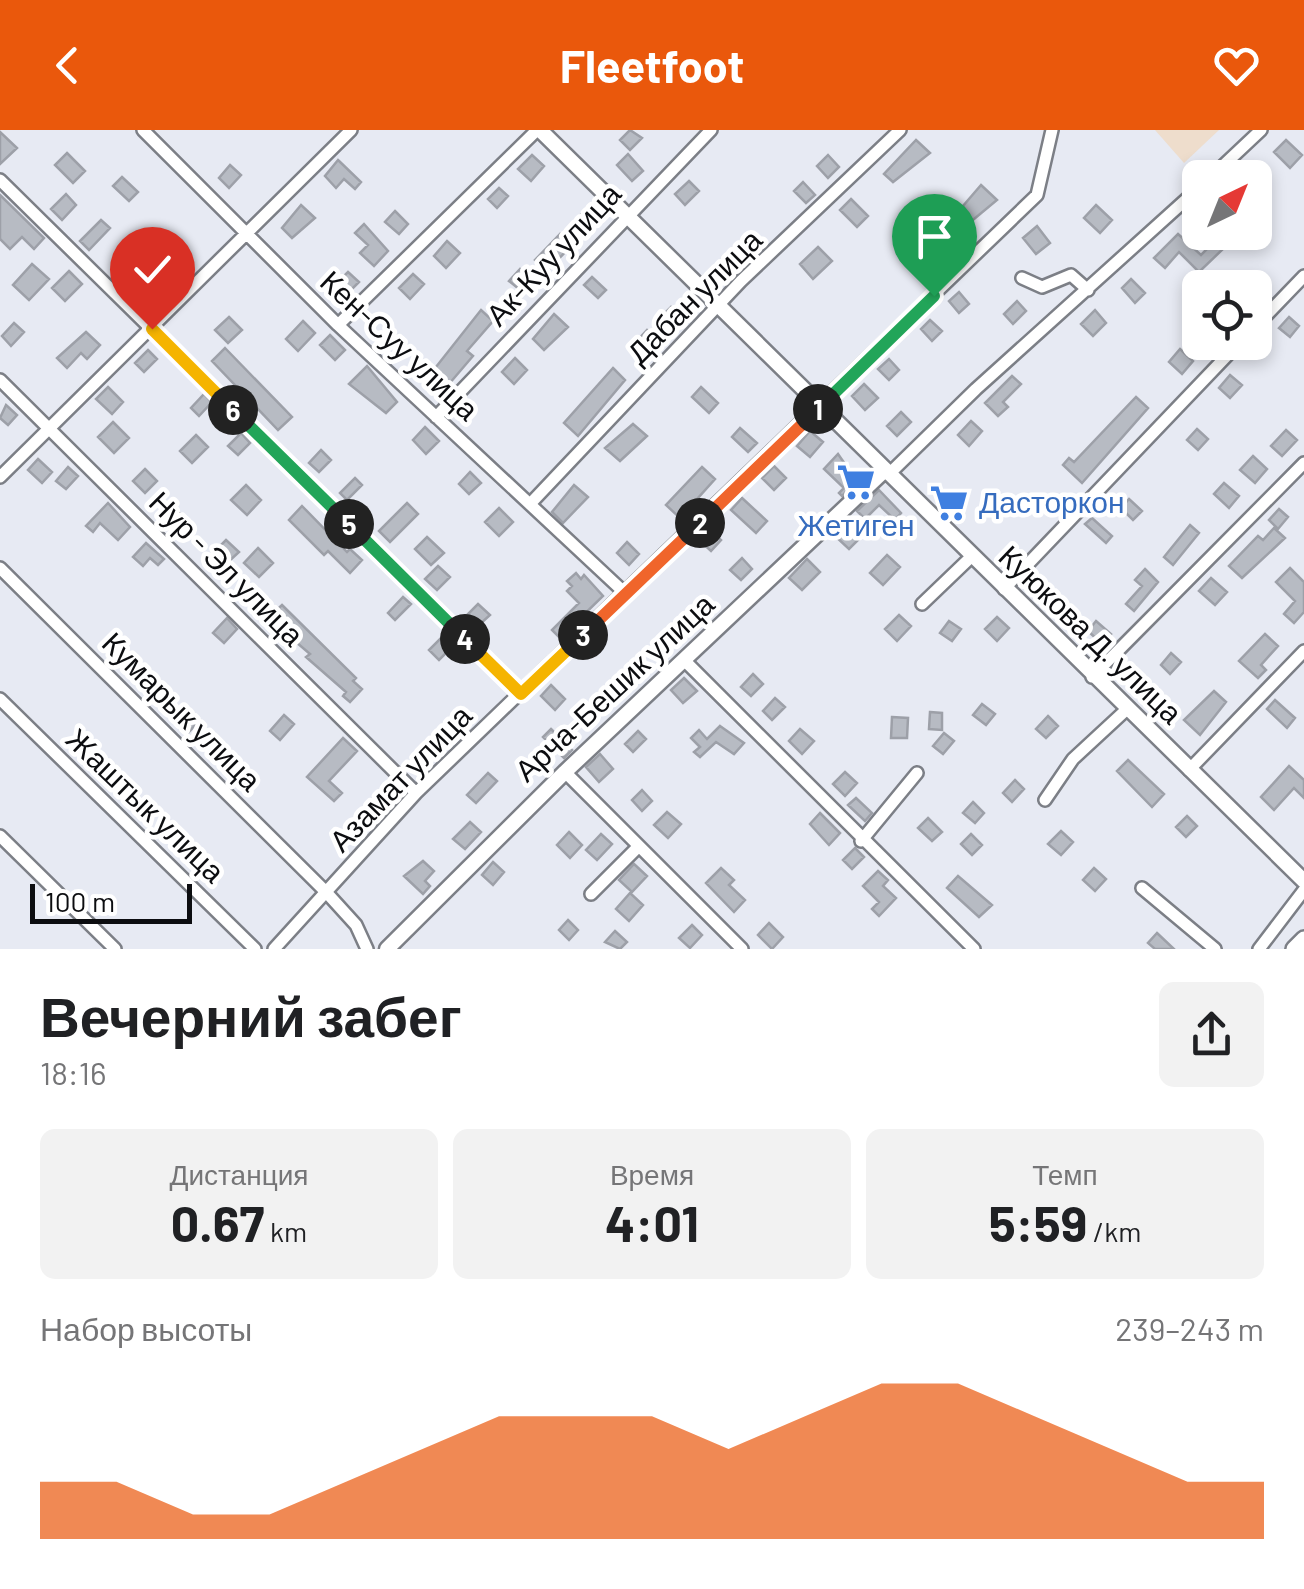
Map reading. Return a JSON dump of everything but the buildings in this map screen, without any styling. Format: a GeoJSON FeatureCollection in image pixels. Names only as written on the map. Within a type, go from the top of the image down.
{"type":"FeatureCollection","features":[{"type":"Feature","properties":{"kind":"main road"},"geometry":{"type":"LineString","coordinates":[[1294,949],[1304,939]]}},
{"type":"Feature","properties":{"kind":"street","name":"Кен-Суу улица"},"geometry":{"type":"LineString","coordinates":[[142,130],[338,325],[626,594]]}},
{"type":"Feature","properties":{"kind":"street"},"geometry":{"type":"LineString","coordinates":[[153,141],[164,130]]}},
{"type":"Feature","properties":{"kind":"street"},"geometry":{"type":"LineString","coordinates":[[0,477],[351,130]]}},
{"type":"Feature","properties":{"kind":"street"},"geometry":{"type":"LineString","coordinates":[[338,325],[539,130]]}},
{"type":"Feature","properties":{"kind":"street","name":"Куюкова Д. улица"},"geometry":{"type":"LineString","coordinates":[[539,130],[1304,881]]}},
{"type":"Feature","properties":{"kind":"street","name":"Ак-Куу улица"},"geometry":{"type":"LineString","coordinates":[[436,417],[626,214],[711,130]]}},
{"type":"Feature","properties":{"kind":"street","name":"Дабан улица"},"geometry":{"type":"LineString","coordinates":[[530,504],[718,304],[900,130]]}},
{"type":"Feature","properties":{"kind":"street","name":"Азамат улица"},"geometry":{"type":"LineString","coordinates":[[274,949],[416,793],[1037,195],[1052,130]]}},
{"type":"Feature","properties":{"kind":"street"},"geometry":{"type":"LineString","coordinates":[[1230,160],[1262,130]]}},
{"type":"Feature","properties":{"kind":"street"},"geometry":{"type":"LineString","coordinates":[[0,180],[521,694]]}},
{"type":"Feature","properties":{"kind":"street"},"geometry":{"type":"LineString","coordinates":[[887,472],[1082,284],[1182,202]]}},
{"type":"Feature","properties":{"kind":"street"},"geometry":{"type":"LineString","coordinates":[[1272,309],[1304,276]]}},
{"type":"Feature","properties":{"kind":"street"},"geometry":{"type":"LineString","coordinates":[[1022,278],[1042,287],[1082,284]]}},
{"type":"Feature","properties":{"kind":"street"},"geometry":{"type":"LineString","coordinates":[[1004,589],[1223,360]]}},
{"type":"Feature","properties":{"kind":"street","name":"Нур - Эл улица"},"geometry":{"type":"LineString","coordinates":[[0,380],[416,793]]}},
{"type":"Feature","properties":{"kind":"street"},"geometry":{"type":"LineString","coordinates":[[1092,677],[1304,463]]}},
{"type":"Feature","properties":{"kind":"street","name":"Арча-Бешик улица"},"geometry":{"type":"LineString","coordinates":[[386,949],[564,772],[887,472]]}},
{"type":"Feature","properties":{"kind":"street"},"geometry":{"type":"LineString","coordinates":[[922,604],[971,557]]}},
{"type":"Feature","properties":{"kind":"street","name":"Кумарык улица"},"geometry":{"type":"LineString","coordinates":[[0,568],[326,892],[356,924],[367,949]]}},
{"type":"Feature","properties":{"kind":"street"},"geometry":{"type":"LineString","coordinates":[[1189,770],[1304,651]]}},
{"type":"Feature","properties":{"kind":"street"},"geometry":{"type":"LineString","coordinates":[[686,662],[861,841],[974,949]]}},
{"type":"Feature","properties":{"kind":"street","name":"Жаштык улица"},"geometry":{"type":"LineString","coordinates":[[0,699],[255,949]]}},
{"type":"Feature","properties":{"kind":"street"},"geometry":{"type":"LineString","coordinates":[[1045,800],[1073,760],[1126,710]]}},
{"type":"Feature","properties":{"kind":"street"},"geometry":{"type":"LineString","coordinates":[[564,772],[742,949]]}},
{"type":"Feature","properties":{"kind":"street"},"geometry":{"type":"LineString","coordinates":[[861,841],[917,773]]}},
{"type":"Feature","properties":{"kind":"street"},"geometry":{"type":"LineString","coordinates":[[0,836],[115,949]]}},
{"type":"Feature","properties":{"kind":"street"},"geometry":{"type":"LineString","coordinates":[[591,894],[639,846]]}},
{"type":"Feature","properties":{"kind":"street"},"geometry":{"type":"LineString","coordinates":[[1142,888],[1215,949]]}},
{"type":"Feature","properties":{"kind":"street"},"geometry":{"type":"LineString","coordinates":[[1259,949],[1304,890]]}},
{"type":"Feature","properties":{"kind":"shaded area"},"geometry":{"type":"Polygon","coordinates":[[[1155,130],[1219,130],[1187,160],[1182,161],[1155,130]]]}},
{"type":"Feature","properties":{"kind":"place","name":"Жетиген"},"geometry":{"type":"Point","coordinates":[856,482]}},
{"type":"Feature","properties":{"kind":"place","name":"Дасторкон"},"geometry":{"type":"Point","coordinates":[949,503]}},
{"type":"Feature","properties":{"kind":"route"},"geometry":{"type":"LineString","coordinates":[[152,329],[521,694],[934,296]]}}]}
